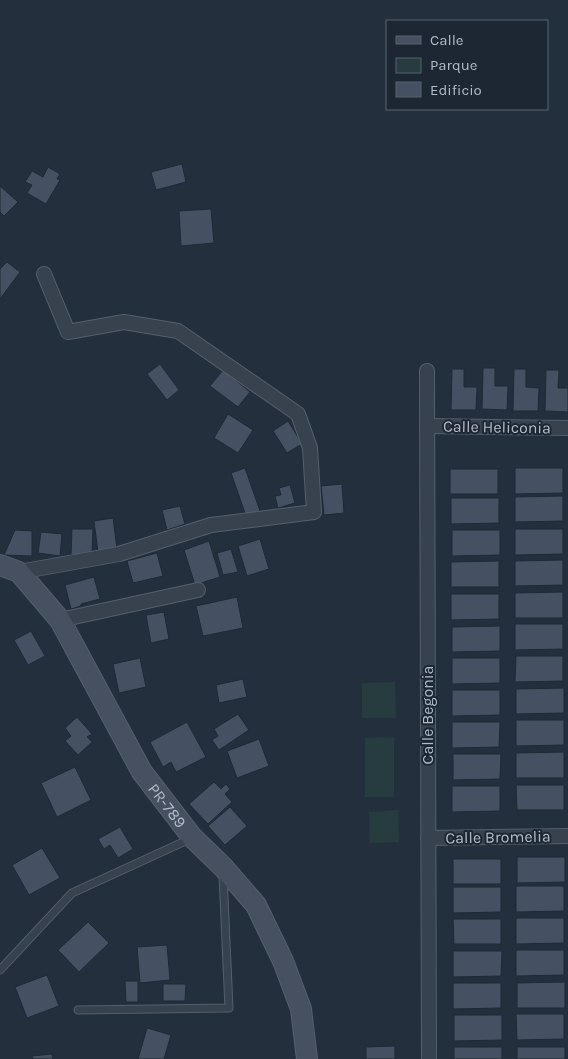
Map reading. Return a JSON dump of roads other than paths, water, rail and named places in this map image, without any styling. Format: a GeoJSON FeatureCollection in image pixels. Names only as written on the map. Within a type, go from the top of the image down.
{"type":"FeatureCollection","features":[{"type":"Feature","properties":{"kind":"street"},"geometry":{"type":"LineString","coordinates":[[19,572],[119,554],[211,525],[314,512],[310,448],[298,414],[178,331],[124,322],[68,332],[44,274]]}},
{"type":"Feature","properties":{"kind":"street","name":"Calle Begonia"},"geometry":{"type":"LineString","coordinates":[[427,371],[429,1059]]}},
{"type":"Feature","properties":{"kind":"street","name":"Calle Heliconia"},"geometry":{"type":"LineString","coordinates":[[427,426],[568,428]]}},
{"type":"Feature","properties":{"kind":"street","name":"PR-789"},"geometry":{"type":"LineString","coordinates":[[0,565],[19,572],[60,620],[142,772],[192,838],[223,867],[256,905],[283,961],[301,1009],[307,1059]]}},
{"type":"Feature","properties":{"kind":"street"},"geometry":{"type":"LineString","coordinates":[[60,620],[198,590]]}},
{"type":"Feature","properties":{"kind":"street","name":"Calle Bromelia"},"geometry":{"type":"LineString","coordinates":[[428,838],[568,836]]}},
{"type":"Feature","properties":{"kind":"lane"},"geometry":{"type":"LineString","coordinates":[[0,970],[72,893],[192,838]]}},
{"type":"Feature","properties":{"kind":"lane"},"geometry":{"type":"LineString","coordinates":[[78,1010],[229,1008],[223,867]]}}]}
